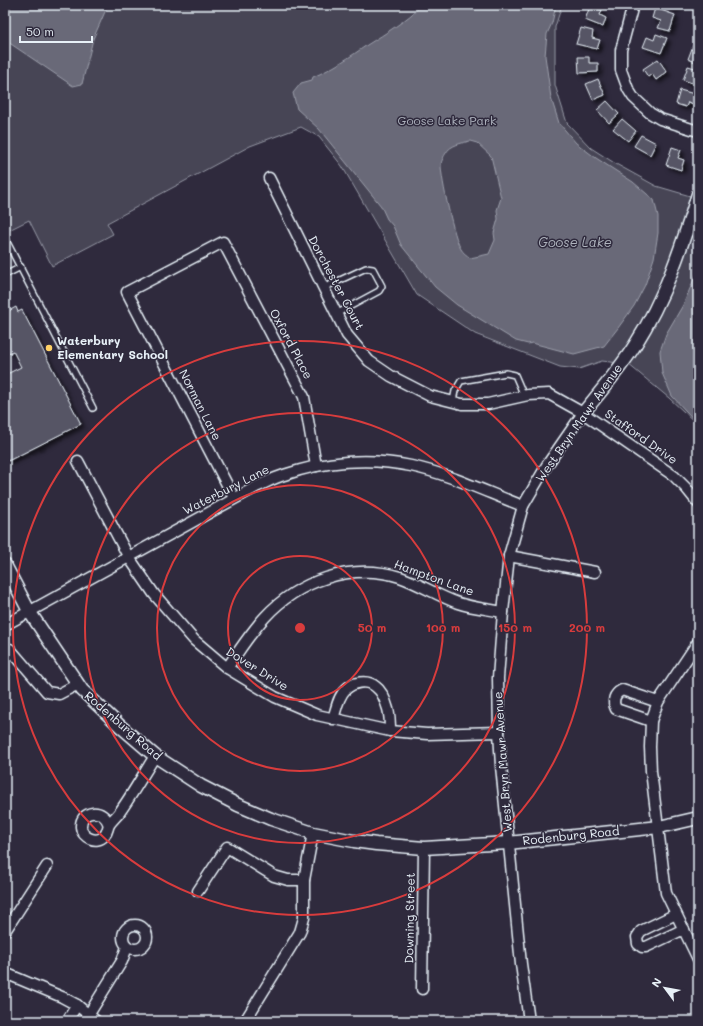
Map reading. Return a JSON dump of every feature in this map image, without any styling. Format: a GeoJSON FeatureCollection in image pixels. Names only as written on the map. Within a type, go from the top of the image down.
{"type":"FeatureCollection","features":[{"type":"Feature","properties":{"kind":"street"},"geometry":{"type":"LineString","coordinates":[[634,5],[621,50],[620,70],[628,89],[633,97],[650,113],[698,131]]}},
{"type":"Feature","properties":{"kind":"street","name":"Dorchester Court"},"geometry":{"type":"LineString","coordinates":[[269,178],[347,335],[369,361],[391,376],[430,396],[462,404],[488,404],[524,396],[549,394],[584,413]]}},
{"type":"Feature","properties":{"kind":"street","name":"West Bryn Mawr Avenue"},"geometry":{"type":"LineString","coordinates":[[529,1021],[521,964],[508,843],[499,732],[498,678],[509,556],[523,506],[547,464],[635,345],[656,309],[672,273],[698,194]]}},
{"type":"Feature","properties":{"kind":"street","name":"Oxford Place"},"geometry":{"type":"LineString","coordinates":[[223,242],[304,397],[316,466]]}},
{"type":"Feature","properties":{"kind":"street","name":"Norman Lane"},"geometry":{"type":"LineString","coordinates":[[223,242],[127,292],[234,498]]}},
{"type":"Feature","properties":{"kind":"street","name":"Stafford Drive"},"geometry":{"type":"LineString","coordinates":[[584,413],[674,476],[698,503]]}},
{"type":"Feature","properties":{"kind":"street","name":"Dover Drive"},"geometry":{"type":"LineString","coordinates":[[78,461],[128,556],[154,594],[175,620],[194,640],[227,668],[275,697],[317,716],[390,731],[427,734],[499,732]]}},
{"type":"Feature","properties":{"kind":"street","name":"Waterbury Lane"},"geometry":{"type":"LineString","coordinates":[[5,625],[234,498],[283,475],[316,466],[339,462],[366,461],[409,466],[444,475],[523,506]]}},
{"type":"Feature","properties":{"kind":"street"},"geometry":{"type":"LineString","coordinates":[[509,556],[595,572]]}},
{"type":"Feature","properties":{"kind":"street","name":"Rodenburg Road"},"geometry":{"type":"LineString","coordinates":[[5,566],[29,612],[82,690],[114,721],[155,756],[201,786],[238,805],[271,819],[314,832],[376,844],[424,848],[508,843],[659,827],[698,818]]}},
{"type":"Feature","properties":{"kind":"street","name":"Hampton Lane"},"geometry":{"type":"LineString","coordinates":[[227,668],[261,622],[279,603],[302,588],[337,574],[371,572],[398,577],[418,584],[458,603],[503,612]]}},
{"type":"Feature","properties":{"kind":"street"},"geometry":{"type":"LineString","coordinates":[[698,642],[658,702],[651,721],[650,747],[651,771],[666,893],[698,959]]}},
{"type":"Feature","properties":{"kind":"street"},"geometry":{"type":"LineString","coordinates":[[10,649],[47,692],[60,694],[78,684]]}},
{"type":"Feature","properties":{"kind":"street"},"geometry":{"type":"LineString","coordinates":[[333,719],[339,699],[344,690],[353,684],[364,682],[376,687],[383,697],[389,710],[390,731]]}},
{"type":"Feature","properties":{"kind":"street"},"geometry":{"type":"LineString","coordinates":[[651,721],[616,709],[614,699],[622,690],[658,702]]}},
{"type":"Feature","properties":{"kind":"street"},"geometry":{"type":"LineString","coordinates":[[109,825],[118,814],[155,756]]}},
{"type":"Feature","properties":{"kind":"street"},"geometry":{"type":"LineString","coordinates":[[245,1021],[300,932],[304,918],[304,880],[314,832]]}},
{"type":"Feature","properties":{"kind":"street"},"geometry":{"type":"LineString","coordinates":[[198,891],[227,847],[274,876],[288,880],[304,880]]}},
{"type":"Feature","properties":{"kind":"street","name":"Downing Street"},"geometry":{"type":"LineString","coordinates":[[422,989],[424,848]]}},
{"type":"Feature","properties":{"kind":"street"},"geometry":{"type":"LineString","coordinates":[[5,931],[46,866]]}},
{"type":"Feature","properties":{"kind":"street"},"geometry":{"type":"LineString","coordinates":[[676,914],[641,931],[638,937],[638,944],[642,947],[646,947],[684,929]]}},
{"type":"Feature","properties":{"kind":"street"},"geometry":{"type":"LineString","coordinates":[[5,973],[62,997],[77,1005],[92,1018],[122,961],[127,947]]}},
{"type":"Feature","properties":{"kind":"street"},"geometry":{"type":"LineString","coordinates":[[67,1021],[77,1005]]}},
{"type":"Feature","properties":{"kind":"lane"},"geometry":{"type":"LineString","coordinates":[[5,243],[7,242],[21,267],[93,408]]}},
{"type":"Feature","properties":{"kind":"lane"},"geometry":{"type":"LineString","coordinates":[[5,275],[21,267]]}},
{"type":"Feature","properties":{"kind":"lane"},"geometry":{"type":"LineString","coordinates":[[323,288],[366,268],[373,269],[382,286],[379,291],[336,314]]}},
{"type":"Feature","properties":{"kind":"lane"},"geometry":{"type":"LineString","coordinates":[[453,401],[455,391],[461,381],[506,374],[515,375],[524,396]]}},
{"type":"Feature","properties":{"kind":"green space","name":"Goose Lake Park"},"geometry":{"type":"Polygon","coordinates":[[[5,5],[562,5],[555,27],[555,85],[567,123],[591,148],[616,164],[656,186],[697,198],[686,234],[698,238],[698,425],[669,398],[628,364],[602,361],[579,369],[560,367],[475,334],[417,295],[342,166],[319,137],[301,127],[250,146],[107,223],[113,234],[52,266],[29,220],[5,232],[5,5]]]}},
{"type":"Feature","properties":{"kind":"water"},"geometry":{"type":"Polygon","coordinates":[[[5,5],[108,5],[93,39],[82,84],[73,86],[5,40],[5,5]]]}},
{"type":"Feature","properties":{"kind":"water","name":"Goose Lake"},"geometry":{"type":"Polygon","coordinates":[[[422,5],[556,5],[552,23],[547,34],[545,56],[551,98],[559,123],[576,143],[633,182],[654,200],[658,216],[658,233],[654,258],[645,285],[634,306],[604,346],[574,354],[532,343],[528,344],[516,341],[457,305],[435,287],[401,245],[393,226],[387,219],[381,206],[319,129],[297,109],[293,93],[301,83],[312,80],[313,77],[347,58],[396,26],[422,5]],[[470,141],[453,146],[446,153],[441,165],[445,195],[458,243],[464,253],[470,258],[489,254],[495,240],[494,233],[498,219],[497,210],[501,198],[491,156],[477,143],[470,141]]]}},
{"type":"Feature","properties":{"kind":"water"},"geometry":{"type":"Polygon","coordinates":[[[698,270],[698,424],[672,396],[662,373],[660,351],[666,334],[683,305],[698,270]]]}},
{"type":"Feature","properties":{"kind":"building"},"geometry":{"type":"Polygon","coordinates":[[[662,5],[677,5],[675,9],[662,5]]]}},
{"type":"Feature","properties":{"kind":"building"},"geometry":{"type":"Polygon","coordinates":[[[590,6],[602,10],[600,15],[606,18],[603,27],[585,20],[590,6]]]}},
{"type":"Feature","properties":{"kind":"building"},"geometry":{"type":"Polygon","coordinates":[[[655,8],[675,15],[670,31],[658,28],[661,21],[652,18],[655,8]]]}},
{"type":"Feature","properties":{"kind":"building"},"geometry":{"type":"Polygon","coordinates":[[[581,28],[593,31],[592,38],[600,40],[597,49],[576,44],[581,28]]]}},
{"type":"Feature","properties":{"kind":"building"},"geometry":{"type":"Polygon","coordinates":[[[656,34],[667,38],[661,53],[643,47],[647,37],[654,40],[656,34]]]}},
{"type":"Feature","properties":{"kind":"building"},"geometry":{"type":"Polygon","coordinates":[[[694,43],[698,45],[698,63],[688,59],[694,43]]]}},
{"type":"Feature","properties":{"kind":"building"},"geometry":{"type":"Polygon","coordinates":[[[578,57],[589,57],[589,63],[598,63],[598,72],[579,73],[578,57]]]}},
{"type":"Feature","properties":{"kind":"building"},"geometry":{"type":"Polygon","coordinates":[[[658,59],[667,72],[656,80],[652,74],[648,77],[643,69],[658,59]]]}},
{"type":"Feature","properties":{"kind":"building"},"geometry":{"type":"Polygon","coordinates":[[[688,66],[698,69],[698,85],[683,80],[688,66]]]}},
{"type":"Feature","properties":{"kind":"building"},"geometry":{"type":"Polygon","coordinates":[[[598,79],[605,95],[593,100],[586,84],[598,79]]]}},
{"type":"Feature","properties":{"kind":"building"},"geometry":{"type":"Polygon","coordinates":[[[680,90],[698,95],[696,105],[688,102],[686,107],[676,104],[680,90]]]}},
{"type":"Feature","properties":{"kind":"building"},"geometry":{"type":"Polygon","coordinates":[[[607,101],[619,114],[609,123],[597,110],[607,101]]]}},
{"type":"Feature","properties":{"kind":"building"},"geometry":{"type":"Polygon","coordinates":[[[622,119],[636,131],[628,141],[613,129],[622,119]]]}},
{"type":"Feature","properties":{"kind":"building"},"geometry":{"type":"Polygon","coordinates":[[[641,135],[656,143],[650,155],[634,146],[641,135]]]}},
{"type":"Feature","properties":{"kind":"building"},"geometry":{"type":"Polygon","coordinates":[[[672,147],[681,150],[678,158],[684,160],[681,170],[666,165],[672,147]]]}},
{"type":"Feature","properties":{"kind":"building"},"geometry":{"type":"Polygon","coordinates":[[[16,307],[18,312],[22,310],[81,424],[8,461],[5,456],[5,375],[21,367],[13,351],[9,353],[5,346],[5,313],[16,307]]]}},
{"type":"Feature","properties":{"kind":"place","name":"Waterbury Elementary School"},"geometry":{"type":"Point","coordinates":[49,348]}}]}
